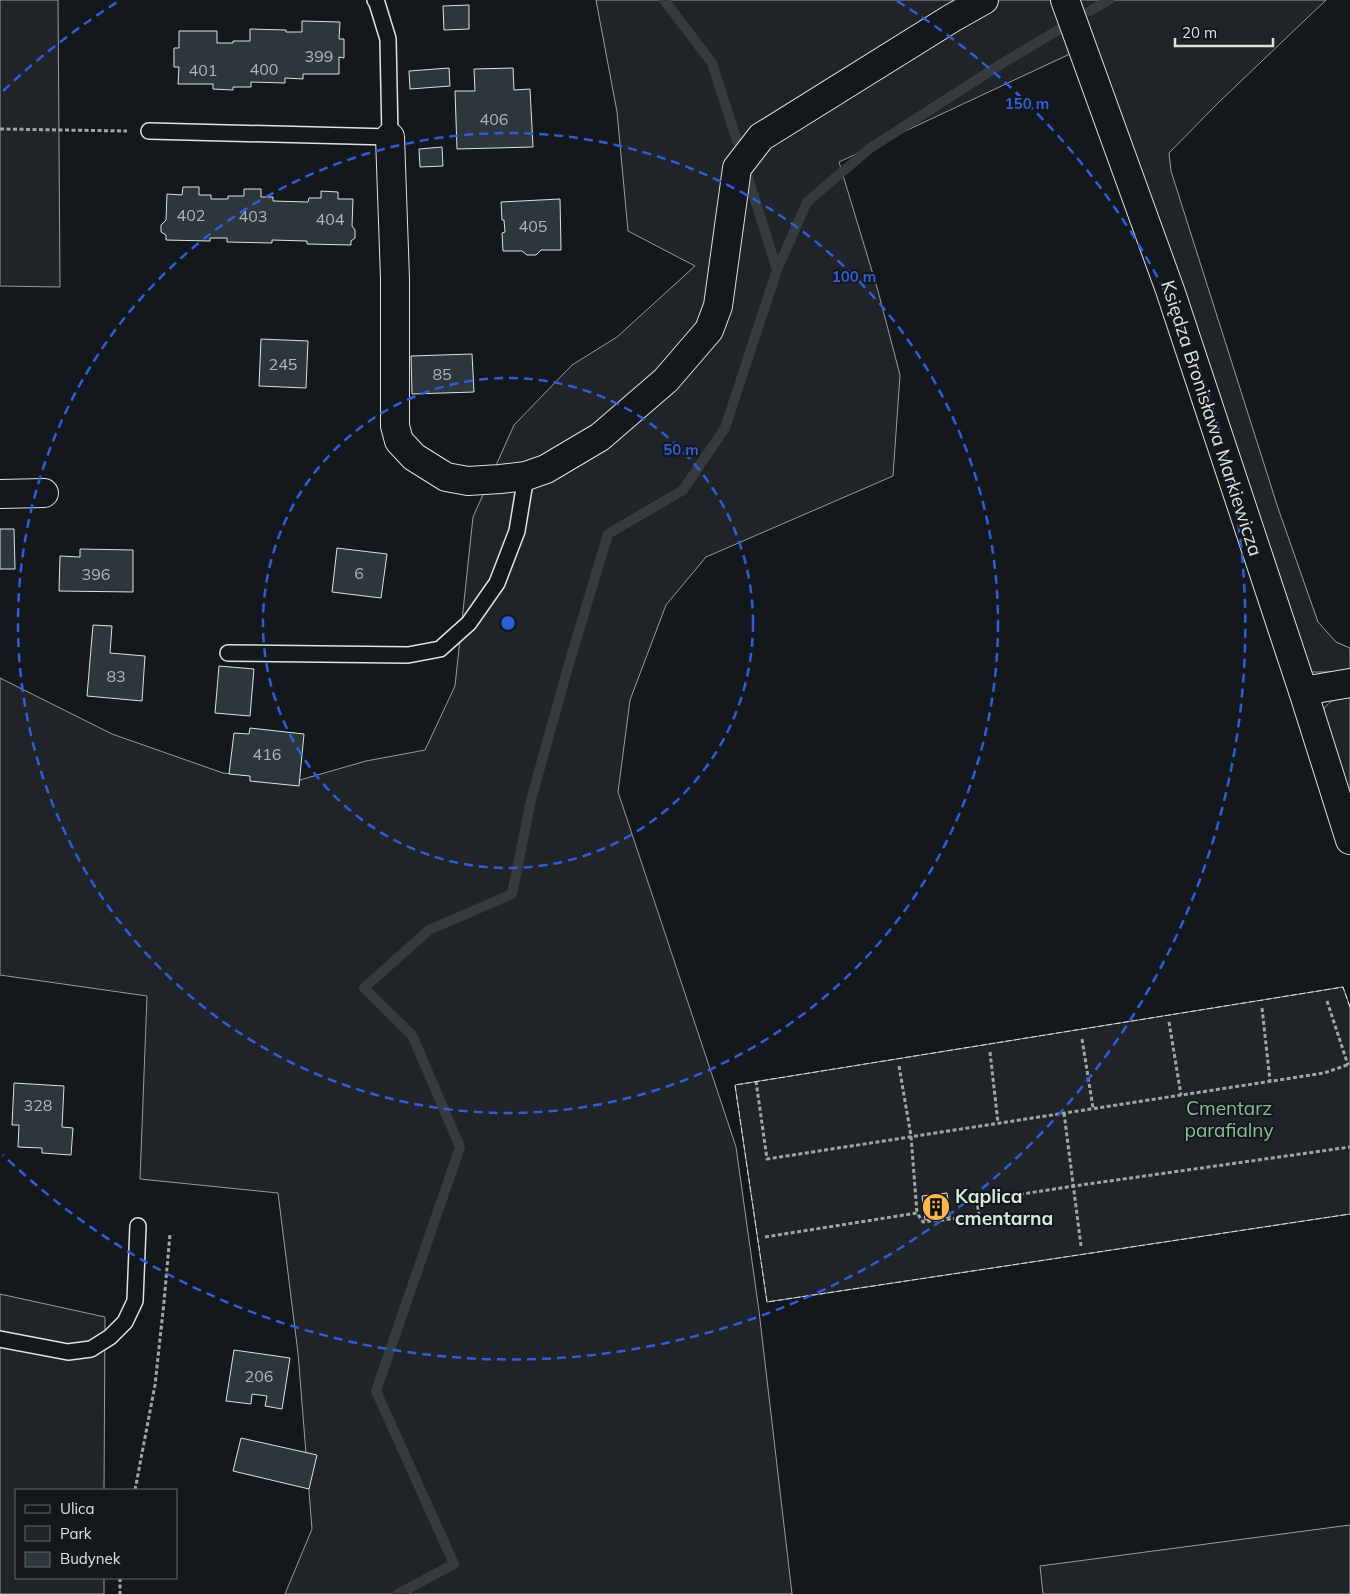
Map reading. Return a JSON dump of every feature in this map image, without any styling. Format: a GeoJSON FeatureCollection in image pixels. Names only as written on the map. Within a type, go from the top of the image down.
{"type":"FeatureCollection","features":[{"type":"Feature","properties":{"kind":"street"},"geometry":{"type":"LineString","coordinates":[[390,137],[395,279],[395,426],[398,441],[414,458],[446,477],[468,480],[526,476],[546,469],[600,438],[666,380],[709,330],[718,306],[737,168],[761,137],[984,0]]}},
{"type":"Feature","properties":{"kind":"street","name":"Księdza Bronisława Markiewicza"},"geometry":{"type":"LineString","coordinates":[[1065,0],[1170,290],[1303,691],[1350,840]]}},
{"type":"Feature","properties":{"kind":"street"},"geometry":{"type":"LineString","coordinates":[[0,494],[44,493]]}},
{"type":"Feature","properties":{"kind":"street"},"geometry":{"type":"LineString","coordinates":[[1303,691],[1350,683]]}},
{"type":"Feature","properties":{"kind":"lane"},"geometry":{"type":"LineString","coordinates":[[150,131],[390,137],[388,39],[375,0]]}},
{"type":"Feature","properties":{"kind":"lane"},"geometry":{"type":"LineString","coordinates":[[228,653],[408,655],[440,648],[469,623],[497,584],[517,531],[526,476]]}},
{"type":"Feature","properties":{"kind":"lane"},"geometry":{"type":"LineString","coordinates":[[0,1339],[68,1352],[90,1349],[110,1336],[125,1322],[135,1301],[138,1226]]}},
{"type":"Feature","properties":{"kind":"path"},"geometry":{"type":"LineString","coordinates":[[0,129],[150,131]]}},
{"type":"Feature","properties":{"kind":"path"},"geometry":{"type":"LineString","coordinates":[[756,1081],[767,1159],[1324,1073],[1349,1065],[1327,1000]]}},
{"type":"Feature","properties":{"kind":"path"},"geometry":{"type":"LineString","coordinates":[[1262,1008],[1270,1081]]}},
{"type":"Feature","properties":{"kind":"path"},"geometry":{"type":"LineString","coordinates":[[1169,1022],[1181,1095]]}},
{"type":"Feature","properties":{"kind":"path"},"geometry":{"type":"LineString","coordinates":[[1082,1039],[1093,1108]]}},
{"type":"Feature","properties":{"kind":"path"},"geometry":{"type":"LineString","coordinates":[[990,1052],[998,1123]]}},
{"type":"Feature","properties":{"kind":"path"},"geometry":{"type":"LineString","coordinates":[[899,1066],[911,1136],[917,1213],[923,1222],[979,1216],[978,1202],[1074,1186],[1350,1147]]}},
{"type":"Feature","properties":{"kind":"path"},"geometry":{"type":"LineString","coordinates":[[1064,1113],[1081,1246]]}},
{"type":"Feature","properties":{"kind":"path"},"geometry":{"type":"LineString","coordinates":[[765,1237],[917,1213]]}},
{"type":"Feature","properties":{"kind":"path"},"geometry":{"type":"LineString","coordinates":[[135,1489],[155,1385],[170,1234]]}},
{"type":"Feature","properties":{"kind":"path"},"geometry":{"type":"LineString","coordinates":[[120,1579],[120,1594]]}},
{"type":"Feature","properties":{"kind":"green space"},"geometry":{"type":"Polygon","coordinates":[[[0,0],[58,0],[60,287],[0,286],[0,0]]]}},
{"type":"Feature","properties":{"kind":"green space"},"geometry":{"type":"Polygon","coordinates":[[[596,0],[1326,0],[1218,103],[1169,153],[1171,171],[1278,508],[1318,622],[1336,642],[1350,648],[1350,672],[1305,672],[1072,53],[839,162],[878,291],[900,375],[893,476],[706,557],[666,605],[630,700],[618,792],[736,1147],[759,1311],[792,1594],[285,1594],[312,1529],[298,1353],[278,1193],[140,1179],[147,996],[0,975],[0,678],[112,734],[223,773],[300,780],[366,761],[425,750],[455,686],[473,517],[514,425],[572,365],[617,337],[695,266],[628,231],[617,112],[596,0]]]}},
{"type":"Feature","properties":{"kind":"green space"},"geometry":{"type":"Polygon","coordinates":[[[1350,694],[1350,814],[1323,710],[1335,699],[1350,694]]]}},
{"type":"Feature","properties":{"kind":"green space","name":"Cmentarz parafialny"},"geometry":{"type":"Polygon","coordinates":[[[1343,987],[1350,1007],[1350,1214],[767,1302],[735,1085],[1343,987]]]}},
{"type":"Feature","properties":{"kind":"green space"},"geometry":{"type":"Polygon","coordinates":[[[0,1294],[105,1317],[104,1489],[15,1489],[15,1579],[104,1579],[104,1594],[0,1594],[0,1294]]]}},
{"type":"Feature","properties":{"kind":"green space"},"geometry":{"type":"Polygon","coordinates":[[[1350,1525],[1350,1594],[1043,1594],[1040,1566],[1350,1525]]]}},
{"type":"Feature","properties":{"kind":"building"},"geometry":{"type":"Polygon","coordinates":[[[469,5],[469,29],[444,30],[443,6],[469,5]]]}},
{"type":"Feature","properties":{"kind":"building"},"geometry":{"type":"Polygon","coordinates":[[[302,21],[340,22],[339,39],[344,39],[344,58],[339,57],[339,74],[303,74],[303,79],[285,78],[285,83],[251,82],[251,87],[233,87],[233,90],[213,89],[213,84],[178,84],[179,67],[174,67],[174,48],[179,48],[179,31],[217,31],[217,43],[233,43],[233,41],[250,41],[250,29],[302,32],[302,21]]]}},
{"type":"Feature","properties":{"kind":"building"},"geometry":{"type":"Polygon","coordinates":[[[449,68],[450,86],[410,89],[409,71],[449,68]]]}},
{"type":"Feature","properties":{"kind":"building"},"geometry":{"type":"Polygon","coordinates":[[[513,68],[514,90],[530,89],[533,147],[457,149],[455,91],[475,91],[474,69],[513,68]]]}},
{"type":"Feature","properties":{"kind":"building"},"geometry":{"type":"Polygon","coordinates":[[[442,147],[443,166],[420,167],[419,149],[442,147]]]}},
{"type":"Feature","properties":{"kind":"building"},"geometry":{"type":"Polygon","coordinates":[[[183,187],[199,187],[199,195],[211,195],[211,199],[228,199],[228,196],[244,196],[244,189],[261,189],[261,197],[273,197],[273,201],[308,202],[309,198],[321,198],[321,191],[338,192],[338,199],[353,199],[352,226],[355,230],[355,238],[351,241],[351,245],[307,244],[307,241],[272,240],[272,243],[227,242],[227,238],[210,238],[210,241],[166,240],[166,235],[161,232],[161,225],[166,220],[167,194],[182,195],[183,187]]]}},
{"type":"Feature","properties":{"kind":"building"},"geometry":{"type":"Polygon","coordinates":[[[560,199],[561,250],[541,250],[536,255],[527,255],[522,251],[503,251],[502,233],[505,232],[501,202],[560,199]]]}},
{"type":"Feature","properties":{"kind":"building"},"geometry":{"type":"Polygon","coordinates":[[[261,339],[308,341],[306,388],[259,386],[261,339]]]}},
{"type":"Feature","properties":{"kind":"building"},"geometry":{"type":"Polygon","coordinates":[[[472,354],[474,392],[412,394],[411,356],[472,354]]]}},
{"type":"Feature","properties":{"kind":"building"},"geometry":{"type":"Polygon","coordinates":[[[0,529],[14,529],[15,569],[0,569],[0,529]]]}},
{"type":"Feature","properties":{"kind":"building"},"geometry":{"type":"Polygon","coordinates":[[[337,548],[387,554],[381,598],[332,592],[337,548]]]}},
{"type":"Feature","properties":{"kind":"building"},"geometry":{"type":"Polygon","coordinates":[[[80,549],[133,550],[133,592],[59,591],[60,556],[80,557],[80,549]]]}},
{"type":"Feature","properties":{"kind":"building"},"geometry":{"type":"Polygon","coordinates":[[[93,625],[112,626],[110,653],[145,656],[142,701],[87,696],[93,625]]]}},
{"type":"Feature","properties":{"kind":"building"},"geometry":{"type":"Polygon","coordinates":[[[219,666],[254,669],[250,716],[215,713],[219,666]]]}},
{"type":"Feature","properties":{"kind":"building"},"geometry":{"type":"Polygon","coordinates":[[[250,728],[304,734],[299,786],[250,781],[250,776],[229,774],[234,733],[249,734],[250,728]]]}},
{"type":"Feature","properties":{"kind":"building"},"geometry":{"type":"Polygon","coordinates":[[[14,1083],[64,1086],[62,1127],[73,1128],[71,1155],[42,1153],[42,1148],[18,1147],[19,1125],[12,1125],[14,1083]]]}},
{"type":"Feature","properties":{"kind":"building","name":"Kaplica cmentarna"},"geometry":{"type":"Polygon","coordinates":[[[947,1193],[950,1217],[925,1220],[922,1196],[947,1193]]]}},
{"type":"Feature","properties":{"kind":"building"},"geometry":{"type":"Polygon","coordinates":[[[234,1350],[290,1358],[282,1409],[265,1406],[267,1396],[252,1394],[251,1404],[226,1401],[234,1350]]]}},
{"type":"Feature","properties":{"kind":"building"},"geometry":{"type":"Polygon","coordinates":[[[241,1438],[317,1455],[309,1489],[233,1471],[241,1438]]]}},
{"type":"Feature","properties":{"kind":"waterway"},"geometry":{"type":"LineString","coordinates":[[664,0],[712,63],[737,141]]}},
{"type":"Feature","properties":{"kind":"waterway"},"geometry":{"type":"LineString","coordinates":[[1090,11],[1109,0]]}},
{"type":"Feature","properties":{"kind":"waterway"},"geometry":{"type":"LineString","coordinates":[[398,1594],[454,1564],[376,1391],[460,1147],[412,1035],[364,988],[429,930],[512,894],[531,800],[608,534],[683,490],[725,428],[777,270],[807,202],[869,149],[1006,61],[1060,29]]}},
{"type":"Feature","properties":{"kind":"waterway"},"geometry":{"type":"LineString","coordinates":[[747,174],[777,270]]}},
{"type":"Feature","properties":{"kind":"fence"},"geometry":{"type":"LineString","coordinates":[[1350,1007],[1343,987],[735,1085],[767,1302],[1350,1214]]}},
{"type":"Feature","properties":{"kind":"place","name":"Kaplica cmentarna"},"geometry":{"type":"Point","coordinates":[936,1207]}}]}
